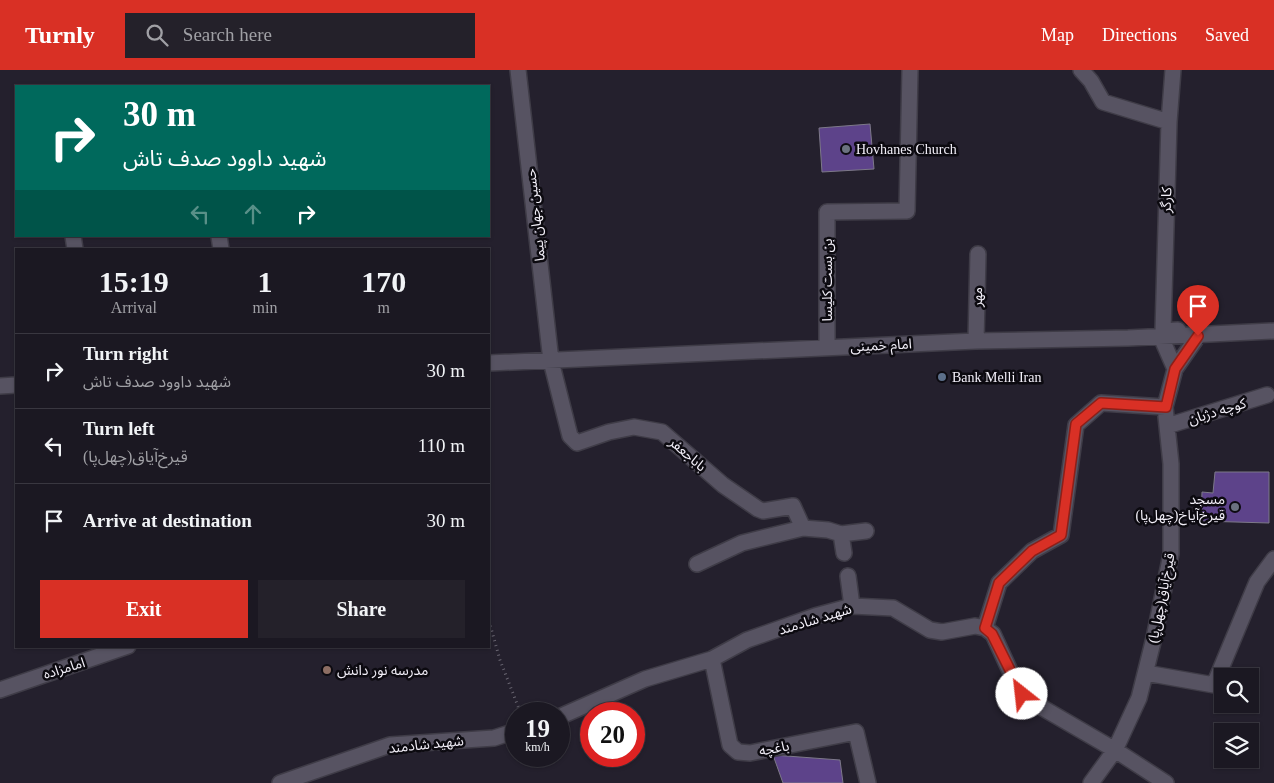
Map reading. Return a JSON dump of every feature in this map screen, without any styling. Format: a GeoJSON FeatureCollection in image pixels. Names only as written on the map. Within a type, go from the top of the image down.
{"type":"FeatureCollection","features":[{"type":"Feature","properties":{"kind":"street","name":"حسین جهان پیما"},"geometry":{"type":"LineString","coordinates":[[518,70],[551,360]]}},
{"type":"Feature","properties":{"kind":"street","name":"بن بست کلیسا"},"geometry":{"type":"LineString","coordinates":[[827,348],[827,212],[907,211],[910,70]]}},
{"type":"Feature","properties":{"kind":"street"},"geometry":{"type":"LineString","coordinates":[[1081,70],[1091,81],[1102,102],[1169,122]]}},
{"type":"Feature","properties":{"kind":"street","name":"کارگر"},"geometry":{"type":"LineString","coordinates":[[1162,334],[1169,122],[1174,70]]}},
{"type":"Feature","properties":{"kind":"street","name":"مهر"},"geometry":{"type":"LineString","coordinates":[[976,341],[978,254]]}},
{"type":"Feature","properties":{"kind":"street","name":"امام خمینی"},"geometry":{"type":"LineString","coordinates":[[490,363],[976,341],[1274,330]]}},
{"type":"Feature","properties":{"kind":"street","name":"امام خمینی"},"geometry":{"type":"LineString","coordinates":[[1162,334],[1198,336],[1274,330]]}},
{"type":"Feature","properties":{"kind":"street"},"geometry":{"type":"LineString","coordinates":[[1162,334],[1175,369]]}},
{"type":"Feature","properties":{"kind":"street","name":"قیرخ‌آیاق(چهل‌پا)"},"geometry":{"type":"LineString","coordinates":[[1091,783],[1115,750],[1139,698],[1146,673],[1170,554],[1171,464],[1166,407],[1175,369],[1198,336]]}},
{"type":"Feature","properties":{"kind":"street","name":"باباجعفر"},"geometry":{"type":"LineString","coordinates":[[551,360],[570,436],[577,444],[609,432],[634,427],[662,432],[723,485],[758,509],[763,511],[793,506],[803,528]]}},
{"type":"Feature","properties":{"kind":"street"},"geometry":{"type":"LineString","coordinates":[[0,386],[15,385]]}},
{"type":"Feature","properties":{"kind":"street","name":"کوچه دژبان"},"geometry":{"type":"LineString","coordinates":[[1168,426],[1266,395]]}},
{"type":"Feature","properties":{"kind":"street"},"geometry":{"type":"LineString","coordinates":[[1166,407],[1101,403],[1076,424],[1061,535],[1032,551],[999,583],[985,628],[992,634],[1022,694],[1058,719],[1115,750],[1166,783]]}},
{"type":"Feature","properties":{"kind":"street"},"geometry":{"type":"LineString","coordinates":[[697,564],[742,543],[803,528],[828,530],[840,534],[866,532]]}},
{"type":"Feature","properties":{"kind":"street"},"geometry":{"type":"LineString","coordinates":[[840,534],[844,553]]}},
{"type":"Feature","properties":{"kind":"street"},"geometry":{"type":"LineString","coordinates":[[1146,673],[1214,684],[1257,582],[1274,559]]}},
{"type":"Feature","properties":{"kind":"street"},"geometry":{"type":"LineString","coordinates":[[848,576],[852,606]]}},
{"type":"Feature","properties":{"kind":"street","name":"شهید شادمند"},"geometry":{"type":"LineString","coordinates":[[570,711],[645,679],[712,659],[748,640],[815,616],[852,606],[893,608],[930,630],[942,632],[975,626],[985,628]]}},
{"type":"Feature","properties":{"kind":"street","name":"امامزاده"},"geometry":{"type":"LineString","coordinates":[[0,690],[122,648]]}},
{"type":"Feature","properties":{"kind":"street","name":"باغچه"},"geometry":{"type":"LineString","coordinates":[[712,659],[730,744],[738,752],[750,753],[856,732],[868,783]]}},
{"type":"Feature","properties":{"kind":"street","name":"شهید شادمند"},"geometry":{"type":"LineString","coordinates":[[280,783],[390,745],[494,738],[505,734]]}},
{"type":"Feature","properties":{"kind":"path"},"geometry":{"type":"LineString","coordinates":[[490,625],[500,660],[516,702]]}},
{"type":"Feature","properties":{"kind":"building","name":"Hovhanes Church"},"geometry":{"type":"Polygon","coordinates":[[[870,124],[874,169],[822,172],[819,128],[870,124]]]}},
{"type":"Feature","properties":{"kind":"building","name":"مسجد قیرخ‌آیاخ(چهل‌پا)"},"geometry":{"type":"Polygon","coordinates":[[[1215,472],[1269,472],[1269,523],[1201,521],[1202,492],[1213,493],[1215,472]]]}},
{"type":"Feature","properties":{"kind":"building"},"geometry":{"type":"Polygon","coordinates":[[[773,755],[840,760],[843,783],[783,783],[773,755]]]}},
{"type":"Feature","properties":{"kind":"place","name":"Hovhanes Church"},"geometry":{"type":"Point","coordinates":[846,149]}},
{"type":"Feature","properties":{"kind":"place","name":"Bank Melli Iran"},"geometry":{"type":"Point","coordinates":[942,377]}},
{"type":"Feature","properties":{"kind":"place","name":"مسجد قیرخ‌آیاخ(چهل‌پا)"},"geometry":{"type":"Point","coordinates":[1235,507]}},
{"type":"Feature","properties":{"kind":"place","name":"مدرسه نور دانش"},"geometry":{"type":"Point","coordinates":[327,670]}},
{"type":"Feature","properties":{"kind":"route"},"geometry":{"type":"LineString","coordinates":[[1022,694],[992,634],[985,628],[999,583],[1032,551],[1061,535],[1076,424],[1101,403],[1166,407],[1175,369],[1198,336]]}}]}
